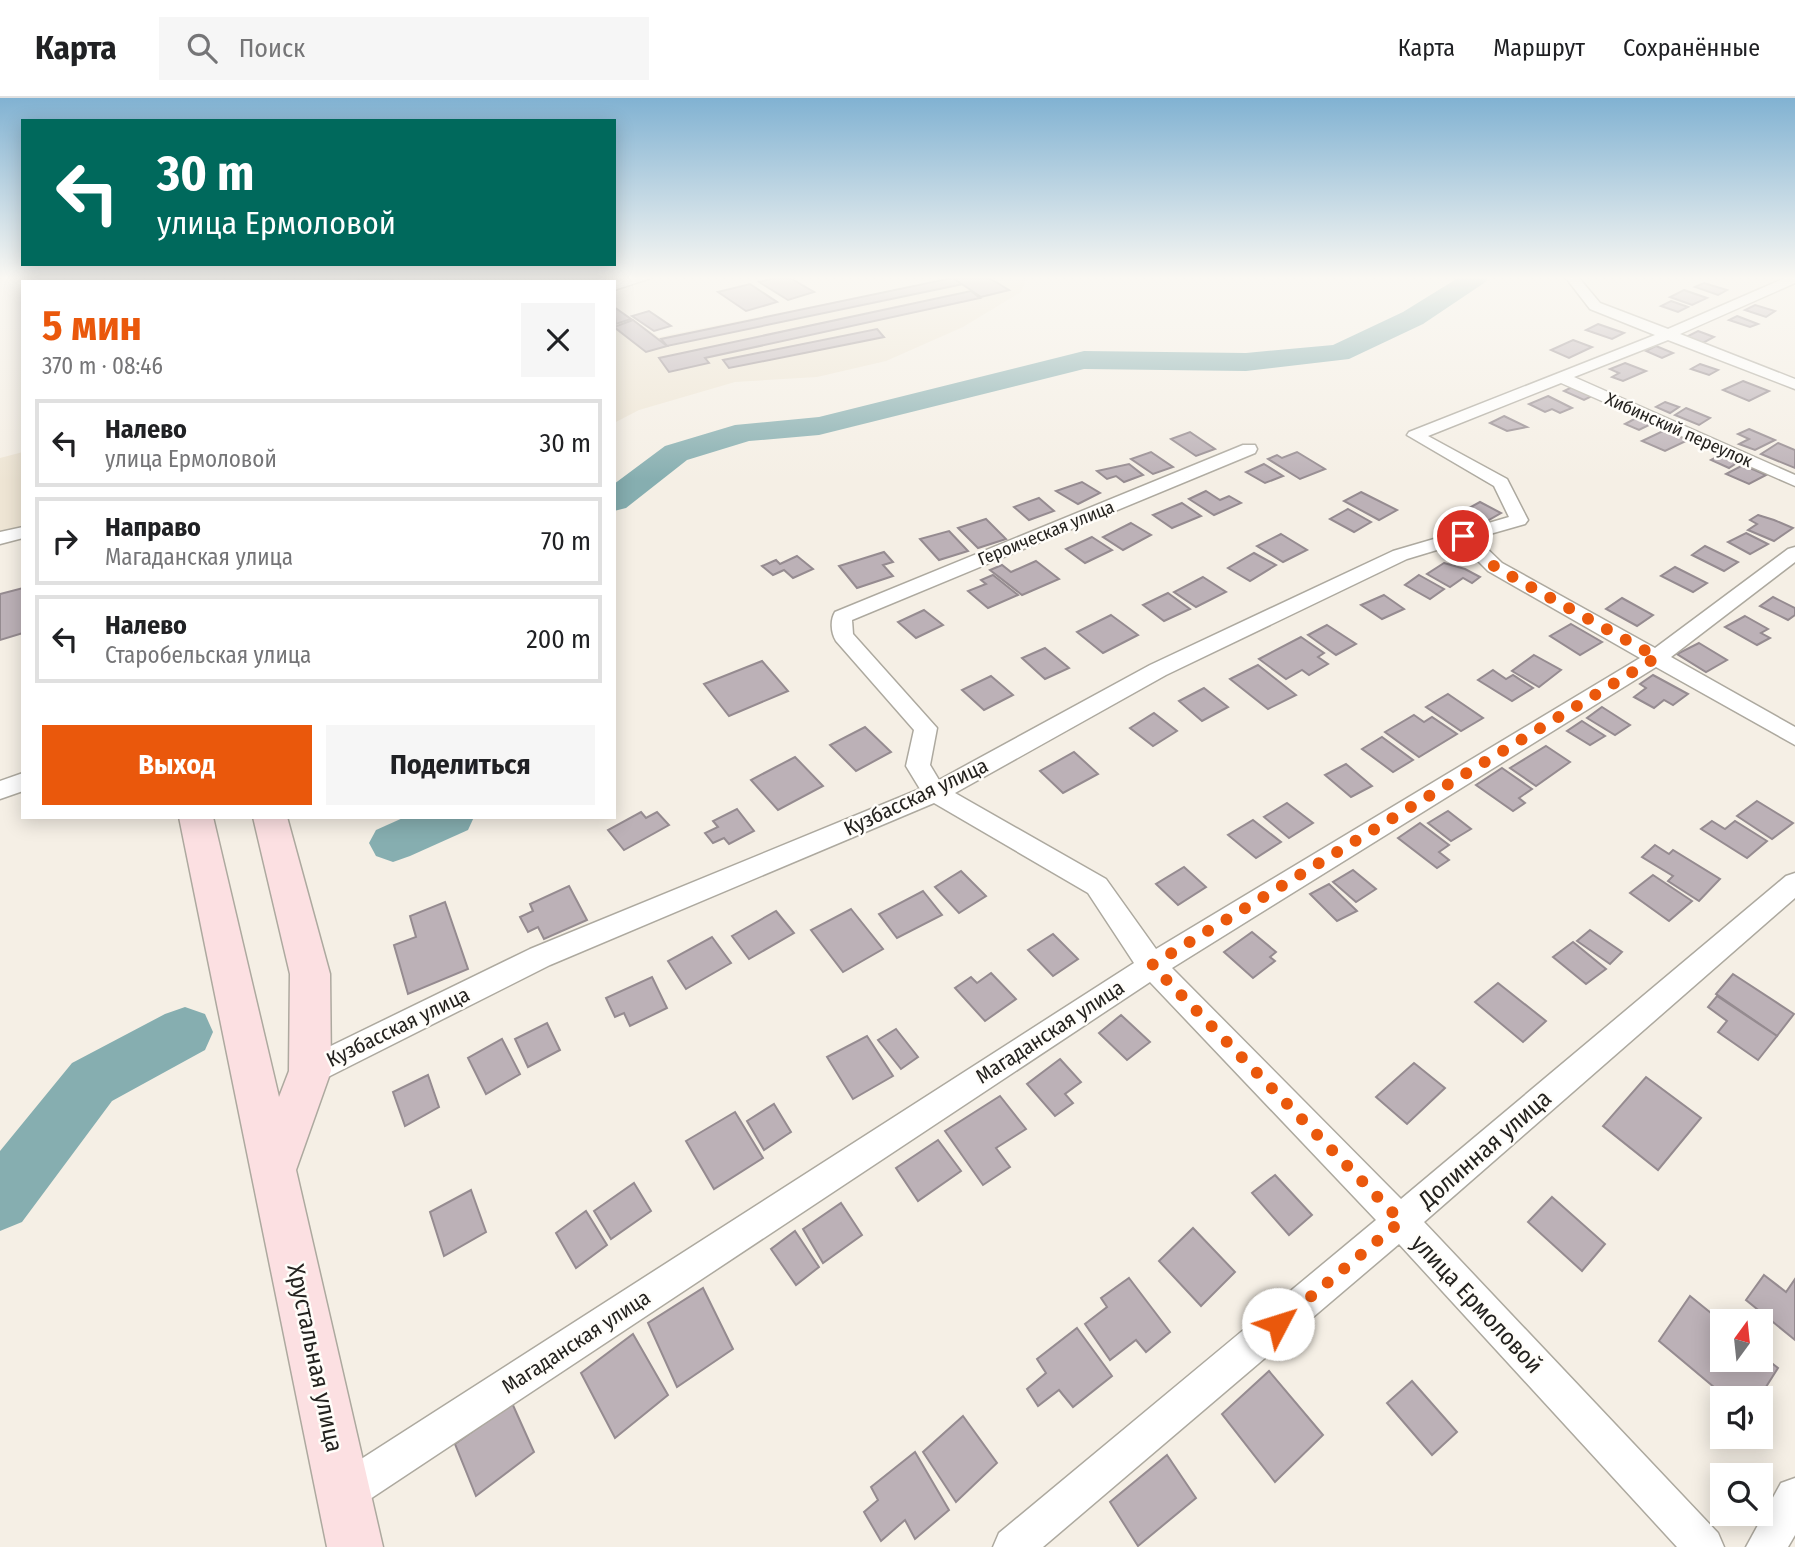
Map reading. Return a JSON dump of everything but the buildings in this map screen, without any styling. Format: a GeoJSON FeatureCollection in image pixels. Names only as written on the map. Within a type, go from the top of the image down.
{"type":"FeatureCollection","features":[{"type":"Feature","properties":{"kind":"street"},"geometry":{"type":"LineString","coordinates":[[1563,378],[1641,346]]}},
{"type":"Feature","properties":{"kind":"street"},"geometry":{"type":"LineString","coordinates":[[1695,346],[1795,384]]}},
{"type":"Feature","properties":{"kind":"street","name":"Хибинский переулок"},"geometry":{"type":"LineString","coordinates":[[1563,378],[1795,481]]}},
{"type":"Feature","properties":{"kind":"street","name":"Кузбасская улица"},"geometry":{"type":"LineString","coordinates":[[310,1070],[540,957],[935,793],[1158,670],[1400,555],[1519,520],[1501,483],[1415,435],[1563,378]]}},
{"type":"Feature","properties":{"kind":"street","name":"Героическая улица"},"geometry":{"type":"LineString","coordinates":[[935,793],[918,766],[926,728],[843,636],[842,617],[1249,449]]}},
{"type":"Feature","properties":{"kind":"street"},"geometry":{"type":"LineString","coordinates":[[0,538],[21,533]]}},
{"type":"Feature","properties":{"kind":"street"},"geometry":{"type":"LineString","coordinates":[[1463,536],[1495,567],[1795,737]]}},
{"type":"Feature","properties":{"kind":"street","name":"Магаданская улица"},"geometry":{"type":"LineString","coordinates":[[344,1493],[1152,965],[1657,657],[1795,553]]}},
{"type":"Feature","properties":{"kind":"street"},"geometry":{"type":"LineString","coordinates":[[0,790],[21,783]]}},
{"type":"Feature","properties":{"kind":"street","name":"улица Ермоловой"},"geometry":{"type":"LineString","coordinates":[[935,793],[1097,886],[1152,965],[1401,1221],[1704,1547]]}},
{"type":"Feature","properties":{"kind":"street","name":"Хрустальная улица"},"geometry":{"type":"LineString","coordinates":[[196,819],[355,1547]]}},
{"type":"Feature","properties":{"kind":"street"},"geometry":{"type":"LineString","coordinates":[[271,819],[310,974],[310,1070],[274,1168]]}},
{"type":"Feature","properties":{"kind":"street","name":"Долинная улица"},"geometry":{"type":"LineString","coordinates":[[1013,1547],[1401,1221],[1795,883]]}},
{"type":"Feature","properties":{"kind":"street"},"geometry":{"type":"LineString","coordinates":[[1766,1547],[1795,1497]]}},
{"type":"Feature","properties":{"kind":"shaded area"},"geometry":{"type":"Polygon","coordinates":[[[616,346],[921,346],[886,361],[817,377],[735,382],[639,410],[616,422],[616,346]]]}},
{"type":"Feature","properties":{"kind":"shaded area"},"geometry":{"type":"Polygon","coordinates":[[[21,453],[21,528],[0,533],[0,458],[21,453]]]}},
{"type":"Feature","properties":{"kind":"waterway"},"geometry":{"type":"LineString","coordinates":[[616,499],[676,453],[746,432],[819,426],[1084,360],[1246,362],[1339,353],[1355,346]]}},
{"type":"Feature","properties":{"kind":"waterway"},"geometry":{"type":"LineString","coordinates":[[393,843],[447,819]]}},
{"type":"Feature","properties":{"kind":"waterway"},"geometry":{"type":"LineString","coordinates":[[0,1200],[92,1082],[185,1032]]}},
{"type":"Feature","properties":{"kind":"route"},"geometry":{"type":"LineString","coordinates":[[1278,1324],[1401,1221],[1152,965],[1657,657],[1495,567],[1463,536]]}}]}
